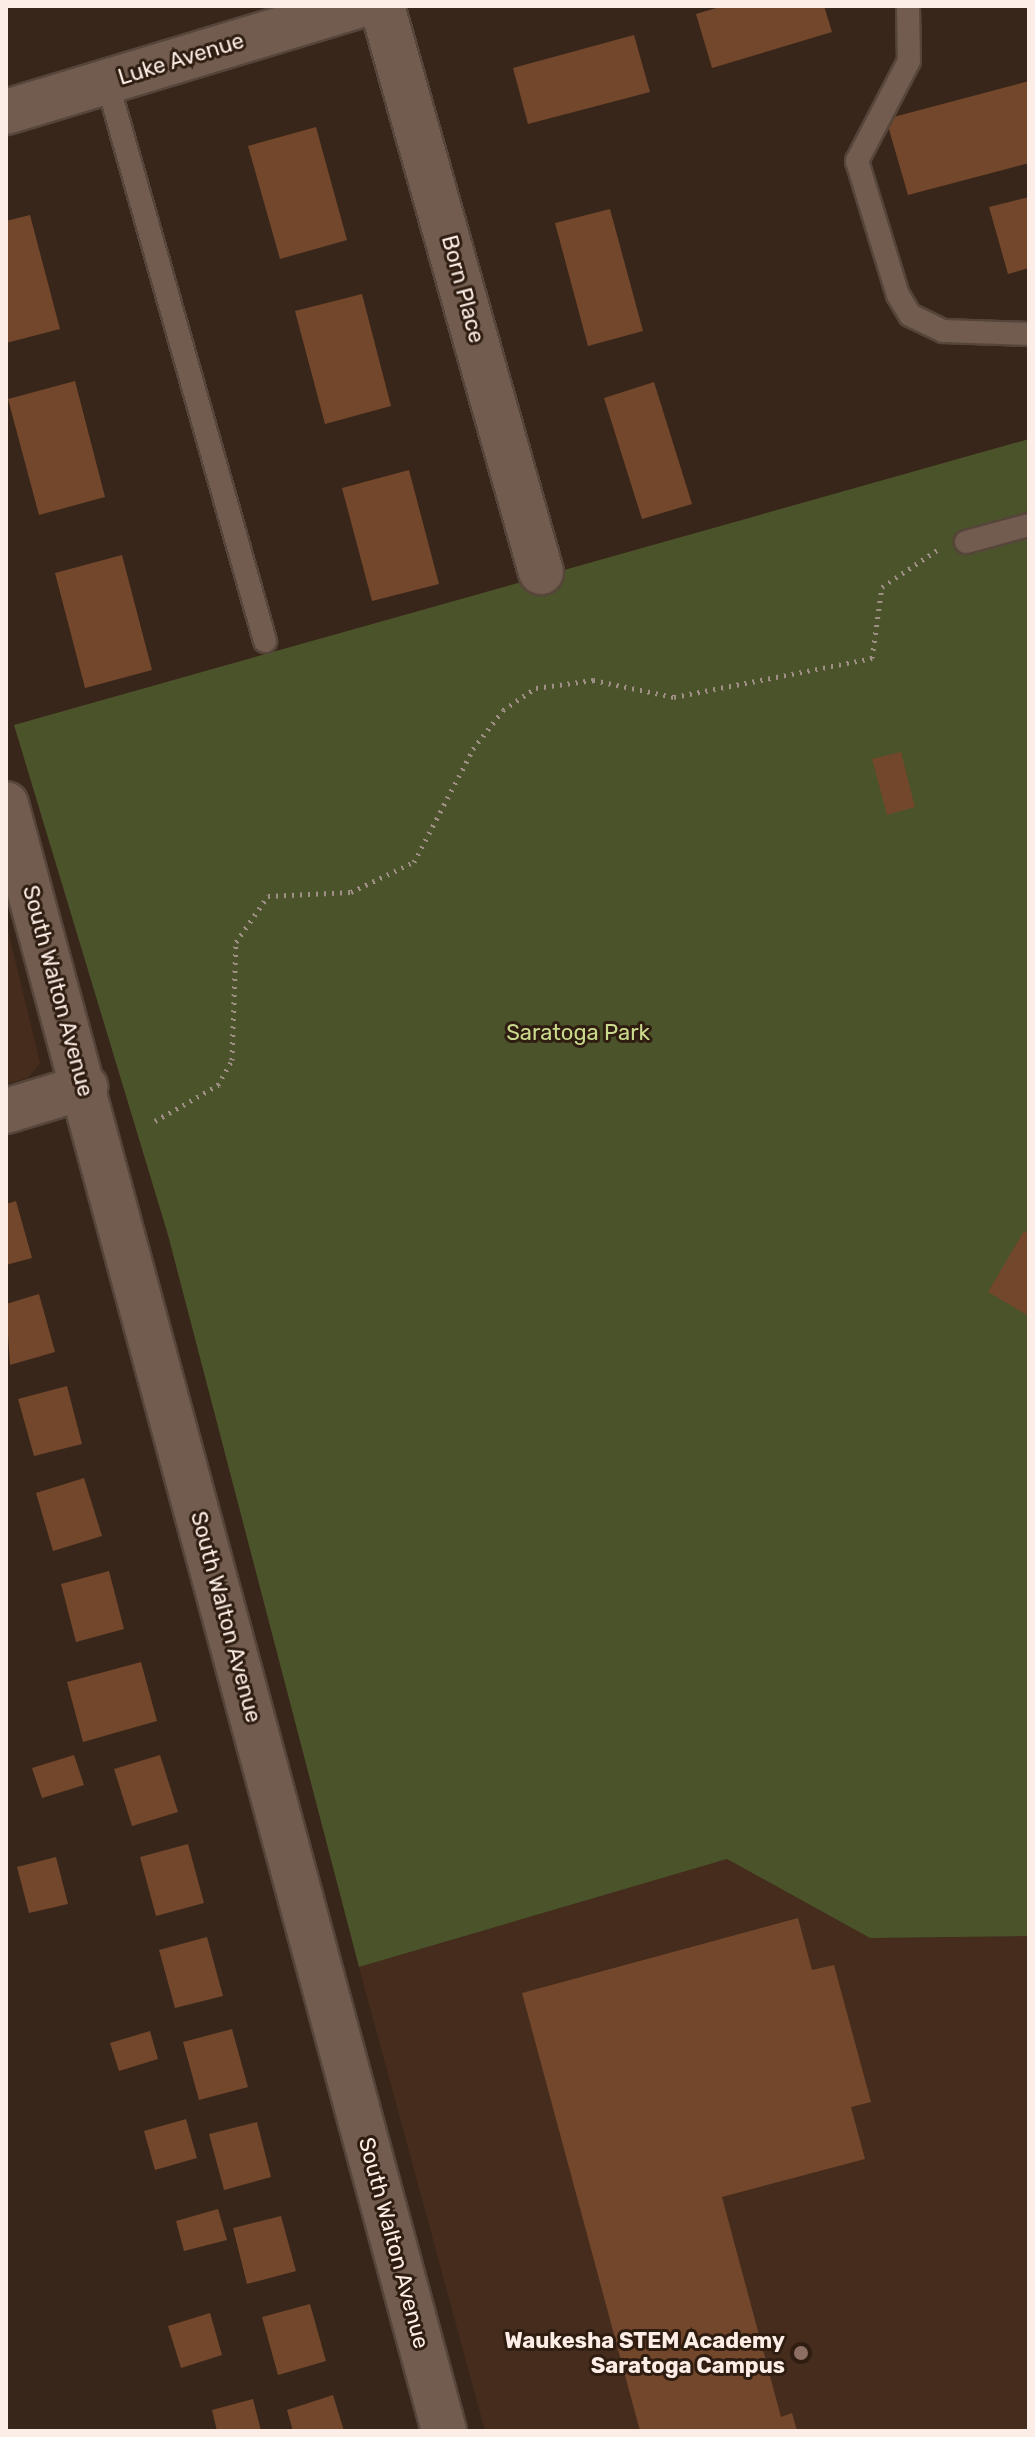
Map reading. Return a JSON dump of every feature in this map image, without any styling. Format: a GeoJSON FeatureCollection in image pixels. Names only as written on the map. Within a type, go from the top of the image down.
{"type":"FeatureCollection","features":[{"type":"Feature","properties":{"kind":"street","name":"Luke Avenue"},"geometry":{"type":"LineString","coordinates":[[6,112],[357,6]]}},
{"type":"Feature","properties":{"kind":"street","name":"Born Place"},"geometry":{"type":"LineString","coordinates":[[382,6],[541,572]]}},
{"type":"Feature","properties":{"kind":"street","name":"South Walton Avenue"},"geometry":{"type":"LineString","coordinates":[[6,804],[85,1087],[444,2431]]}},
{"type":"Feature","properties":{"kind":"street"},"geometry":{"type":"LineString","coordinates":[[6,1111],[85,1087]]}},
{"type":"Feature","properties":{"kind":"lane"},"geometry":{"type":"LineString","coordinates":[[908,6],[909,61],[857,161],[898,295],[910,315],[943,331],[1029,334]]}},
{"type":"Feature","properties":{"kind":"lane"},"geometry":{"type":"LineString","coordinates":[[107,81],[265,641]]}},
{"type":"Feature","properties":{"kind":"lane"},"geometry":{"type":"LineString","coordinates":[[966,542],[1029,525]]}},
{"type":"Feature","properties":{"kind":"path"},"geometry":{"type":"LineString","coordinates":[[155,1121],[218,1085],[232,1060],[236,942],[268,896],[351,892],[414,862],[473,749],[503,710],[536,688],[593,680],[674,697],[872,658],[882,587],[923,554],[966,542]]}},
{"type":"Feature","properties":{"kind":"shaded area"},"geometry":{"type":"Polygon","coordinates":[[[6,922],[40,1063],[28,1078],[6,1084],[6,922]]]}},
{"type":"Feature","properties":{"kind":"shaded area"},"geometry":{"type":"Polygon","coordinates":[[[727,1859],[870,1938],[1029,1936],[1029,2431],[485,2431],[359,1967],[727,1859]]]}},
{"type":"Feature","properties":{"kind":"green space","name":"Saratoga Park"},"geometry":{"type":"Polygon","coordinates":[[[1029,439],[1029,1936],[870,1938],[727,1859],[359,1967],[168,1235],[14,725],[1029,439]]]}},
{"type":"Feature","properties":{"kind":"building"},"geometry":{"type":"Polygon","coordinates":[[[723,6],[824,6],[832,32],[712,68],[696,14],[723,6]]]}},
{"type":"Feature","properties":{"kind":"building"},"geometry":{"type":"Polygon","coordinates":[[[634,35],[650,92],[528,124],[513,68],[634,35]]]}},
{"type":"Feature","properties":{"kind":"building"},"geometry":{"type":"Polygon","coordinates":[[[1029,81],[1029,163],[908,195],[886,119],[1029,81]]]}},
{"type":"Feature","properties":{"kind":"building"},"geometry":{"type":"Polygon","coordinates":[[[316,127],[347,240],[280,259],[248,146],[316,127]]]}},
{"type":"Feature","properties":{"kind":"building"},"geometry":{"type":"Polygon","coordinates":[[[1029,197],[1029,268],[1008,274],[989,207],[1029,197]]]}},
{"type":"Feature","properties":{"kind":"building"},"geometry":{"type":"Polygon","coordinates":[[[610,209],[643,331],[588,346],[555,223],[610,209]]]}},
{"type":"Feature","properties":{"kind":"building"},"geometry":{"type":"Polygon","coordinates":[[[30,215],[60,329],[6,343],[6,221],[30,215]]]}},
{"type":"Feature","properties":{"kind":"building"},"geometry":{"type":"Polygon","coordinates":[[[362,294],[391,406],[325,424],[295,311],[362,294]]]}},
{"type":"Feature","properties":{"kind":"building"},"geometry":{"type":"Polygon","coordinates":[[[75,381],[105,497],[39,515],[8,399],[75,381]]]}},
{"type":"Feature","properties":{"kind":"building"},"geometry":{"type":"Polygon","coordinates":[[[654,382],[692,504],[642,519],[604,398],[654,382]]]}},
{"type":"Feature","properties":{"kind":"building"},"geometry":{"type":"Polygon","coordinates":[[[409,470],[439,584],[372,601],[342,488],[409,470]]]}},
{"type":"Feature","properties":{"kind":"building"},"geometry":{"type":"Polygon","coordinates":[[[122,555],[152,670],[85,688],[55,573],[122,555]]]}},
{"type":"Feature","properties":{"kind":"building"},"geometry":{"type":"Polygon","coordinates":[[[901,752],[915,807],[887,815],[872,759],[901,752]]]}},
{"type":"Feature","properties":{"kind":"building"},"geometry":{"type":"Polygon","coordinates":[[[16,1201],[32,1258],[6,1265],[6,1204],[16,1201]]]}},
{"type":"Feature","properties":{"kind":"building"},"geometry":{"type":"Polygon","coordinates":[[[1024,1231],[1029,1234],[1029,1316],[988,1292],[1024,1231]]]}},
{"type":"Feature","properties":{"kind":"building"},"geometry":{"type":"Polygon","coordinates":[[[39,1294],[55,1352],[10,1365],[6,1304],[39,1294]]]}},
{"type":"Feature","properties":{"kind":"building"},"geometry":{"type":"Polygon","coordinates":[[[67,1386],[82,1444],[34,1456],[18,1399],[67,1386]]]}},
{"type":"Feature","properties":{"kind":"building"},"geometry":{"type":"Polygon","coordinates":[[[84,1478],[102,1536],[53,1551],[36,1493],[84,1478]]]}},
{"type":"Feature","properties":{"kind":"building"},"geometry":{"type":"Polygon","coordinates":[[[109,1571],[124,1629],[76,1642],[61,1584],[109,1571]]]}},
{"type":"Feature","properties":{"kind":"building"},"geometry":{"type":"Polygon","coordinates":[[[141,1662],[157,1721],[83,1742],[67,1682],[141,1662]]]}},
{"type":"Feature","properties":{"kind":"building"},"geometry":{"type":"Polygon","coordinates":[[[74,1755],[84,1785],[42,1798],[32,1768],[74,1755]]]}},
{"type":"Feature","properties":{"kind":"building"},"geometry":{"type":"Polygon","coordinates":[[[160,1755],[178,1812],[132,1826],[114,1769],[160,1755]]]}},
{"type":"Feature","properties":{"kind":"building"},"geometry":{"type":"Polygon","coordinates":[[[188,1844],[204,1903],[156,1916],[140,1857],[188,1844]]]}},
{"type":"Feature","properties":{"kind":"building"},"geometry":{"type":"Polygon","coordinates":[[[56,1857],[68,1904],[29,1913],[17,1867],[56,1857]]]}},
{"type":"Feature","properties":{"kind":"building"},"geometry":{"type":"Polygon","coordinates":[[[798,1918],[812,1970],[834,1965],[871,2102],[851,2107],[865,2159],[722,2197],[781,2417],[792,2413],[797,2431],[640,2431],[522,1993],[798,1918]]]}},
{"type":"Feature","properties":{"kind":"building"},"geometry":{"type":"Polygon","coordinates":[[[207,1937],[223,1996],[175,2008],[159,1950],[207,1937]]]}},
{"type":"Feature","properties":{"kind":"building"},"geometry":{"type":"Polygon","coordinates":[[[232,2029],[248,2087],[199,2100],[183,2042],[232,2029]]]}},
{"type":"Feature","properties":{"kind":"building"},"geometry":{"type":"Polygon","coordinates":[[[150,2031],[158,2059],[119,2071],[110,2043],[150,2031]]]}},
{"type":"Feature","properties":{"kind":"building"},"geometry":{"type":"Polygon","coordinates":[[[186,2119],[197,2158],[155,2170],[144,2131],[186,2119]]]}},
{"type":"Feature","properties":{"kind":"building"},"geometry":{"type":"Polygon","coordinates":[[[257,2122],[271,2177],[224,2190],[209,2134],[257,2122]]]}},
{"type":"Feature","properties":{"kind":"building"},"geometry":{"type":"Polygon","coordinates":[[[218,2209],[227,2240],[184,2251],[176,2221],[218,2209]]]}},
{"type":"Feature","properties":{"kind":"building"},"geometry":{"type":"Polygon","coordinates":[[[281,2216],[296,2271],[247,2284],[233,2228],[281,2216]]]}},
{"type":"Feature","properties":{"kind":"building"},"geometry":{"type":"Polygon","coordinates":[[[310,2304],[326,2361],[278,2375],[262,2317],[310,2304]]]}},
{"type":"Feature","properties":{"kind":"building"},"geometry":{"type":"Polygon","coordinates":[[[210,2313],[222,2355],[181,2368],[168,2326],[210,2313]]]}},
{"type":"Feature","properties":{"kind":"building"},"geometry":{"type":"Polygon","coordinates":[[[333,2395],[344,2431],[293,2431],[287,2410],[333,2395]]]}},
{"type":"Feature","properties":{"kind":"building"},"geometry":{"type":"Polygon","coordinates":[[[253,2399],[261,2431],[217,2431],[212,2410],[253,2399]]]}},
{"type":"Feature","properties":{"kind":"place","name":"Waukesha STEM Academy Saratoga Campus"},"geometry":{"type":"Point","coordinates":[801,2353]}}]}
